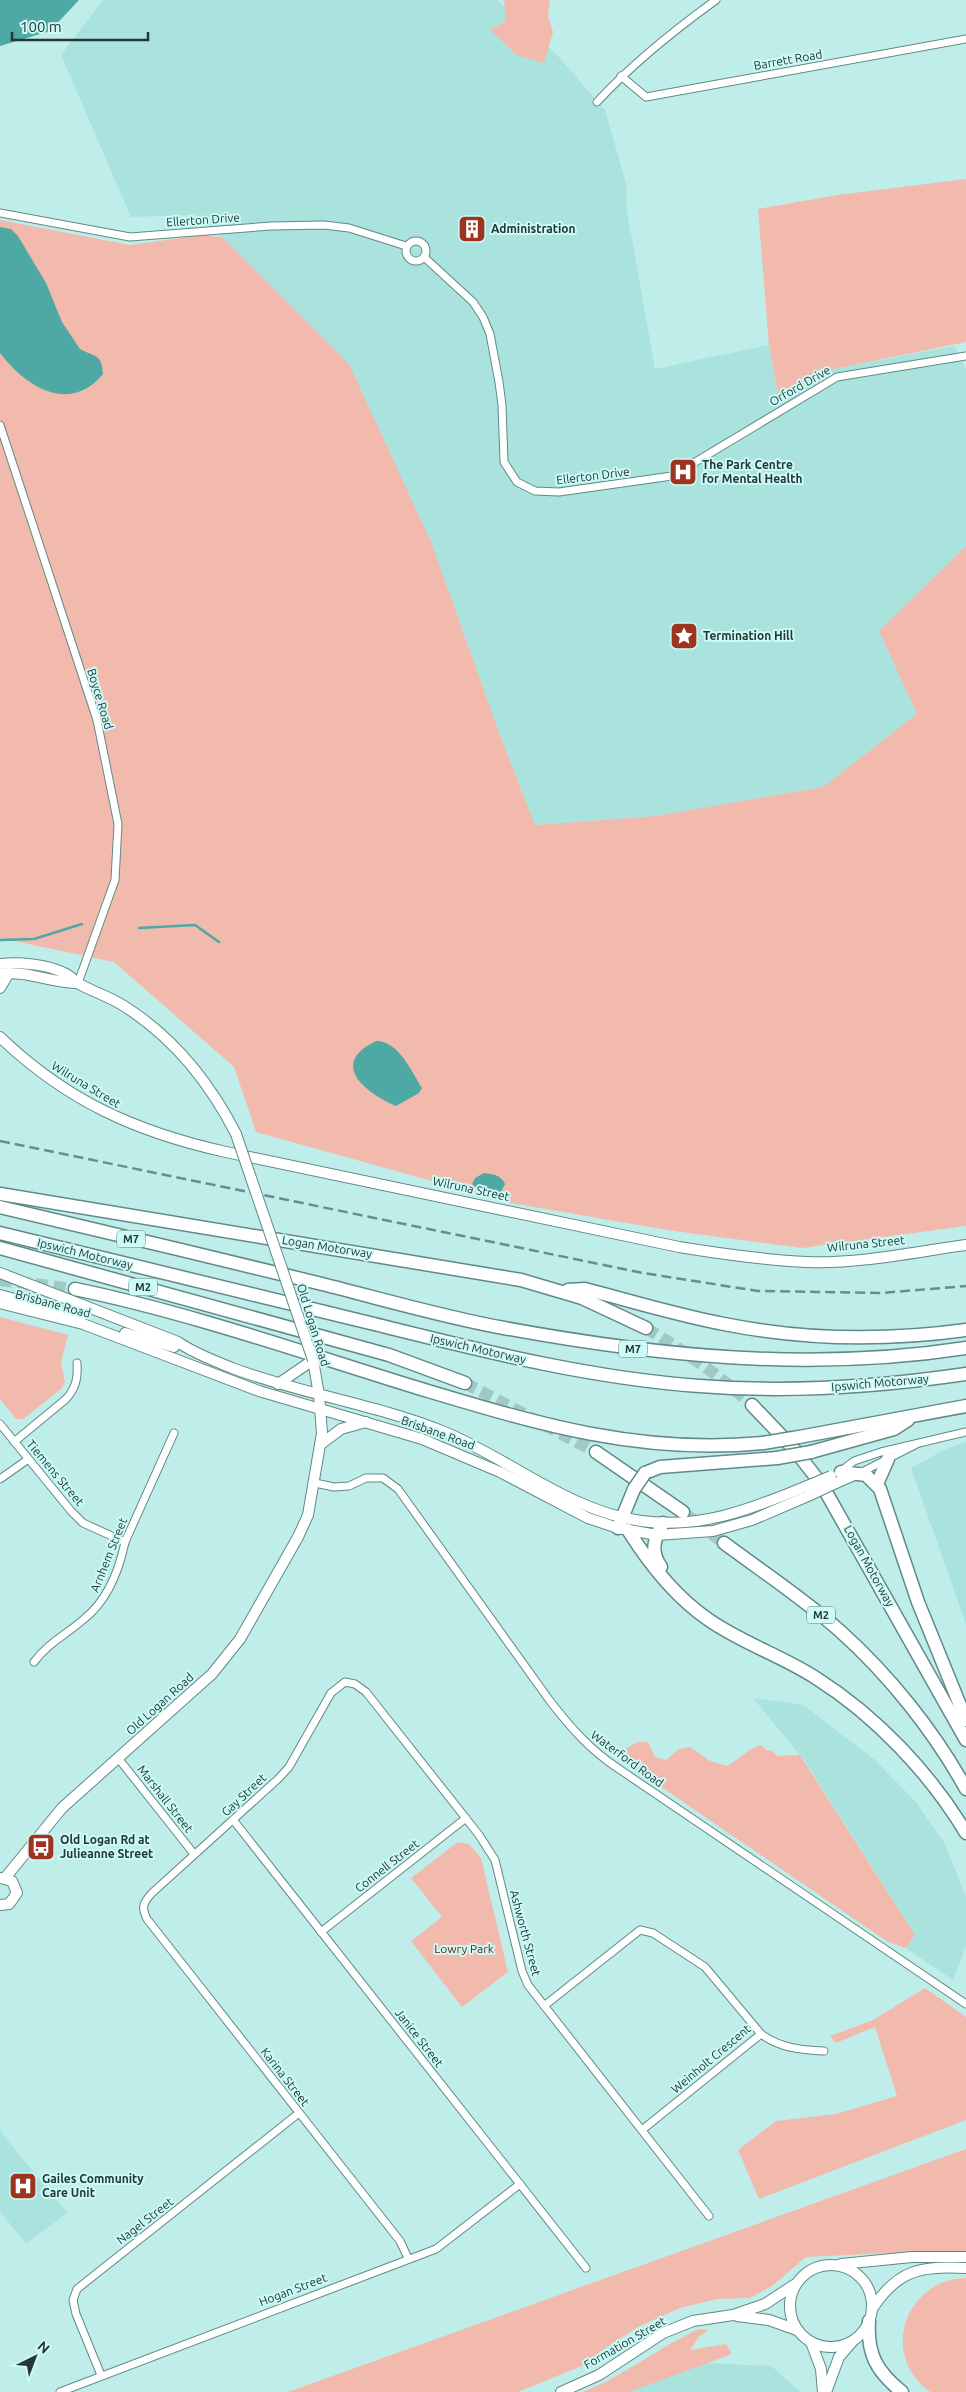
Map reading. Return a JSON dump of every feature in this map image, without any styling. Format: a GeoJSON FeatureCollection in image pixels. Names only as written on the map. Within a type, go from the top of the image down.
{"type":"FeatureCollection","features":[{"type":"Feature","properties":{"kind":"highway","name":"Logan Motorway"},"geometry":{"type":"LineString","coordinates":[[0,1194],[491,1273],[558,1290],[602,1306],[646,1328]]}},
{"type":"Feature","properties":{"kind":"highway","name":"Ipswich Motorway"},"geometry":{"type":"LineString","coordinates":[[0,1207],[502,1328],[622,1347],[781,1360],[858,1358],[966,1348]]}},
{"type":"Feature","properties":{"kind":"highway","name":"Ipswich Motorway"},"geometry":{"type":"LineString","coordinates":[[0,1233],[500,1355],[600,1374],[702,1386],[791,1388],[897,1383],[966,1374]]}},
{"type":"Feature","properties":{"kind":"highway","name":"M2"},"geometry":{"type":"LineString","coordinates":[[0,1248],[389,1355],[465,1383]]}},
{"type":"Feature","properties":{"kind":"highway"},"geometry":{"type":"LineString","coordinates":[[558,1290],[585,1289],[700,1319],[786,1333],[863,1337],[966,1330]]}},
{"type":"Feature","properties":{"kind":"highway"},"geometry":{"type":"LineString","coordinates":[[75,1290],[151,1307],[562,1430],[636,1442],[675,1446],[763,1443],[799,1438],[966,1406]]}},
{"type":"Feature","properties":{"kind":"highway","name":"Logan Motorway"},"geometry":{"type":"LineString","coordinates":[[752,1405],[794,1449],[822,1486],[966,1740]]}},
{"type":"Feature","properties":{"kind":"highway"},"geometry":{"type":"LineString","coordinates":[[912,1417],[894,1429],[811,1452],[777,1458],[660,1467],[645,1473],[634,1488],[623,1525],[653,1568],[685,1601],[710,1621],[793,1664],[841,1695],[862,1712],[926,1779],[966,1833]]}},
{"type":"Feature","properties":{"kind":"highway"},"geometry":{"type":"LineString","coordinates":[[596,1452],[683,1512]]}},
{"type":"Feature","properties":{"kind":"highway"},"geometry":{"type":"LineString","coordinates":[[877,1484],[888,1459]]}},
{"type":"Feature","properties":{"kind":"highway"},"geometry":{"type":"LineString","coordinates":[[836,1477],[860,1473],[877,1484],[883,1495],[926,1624],[966,1720]]}},
{"type":"Feature","properties":{"kind":"highway"},"geometry":{"type":"LineString","coordinates":[[660,1529],[654,1553],[665,1581]]}},
{"type":"Feature","properties":{"kind":"highway","name":"M2"},"geometry":{"type":"LineString","coordinates":[[724,1543],[819,1613],[858,1648],[916,1715],[966,1788]]}},
{"type":"Feature","properties":{"kind":"highway"},"geometry":{"type":"LineString","coordinates":[[871,2315],[868,2341],[872,2357],[885,2376],[902,2392]]}},
{"type":"Feature","properties":{"kind":"main road","name":"Old Logan Road"},"geometry":{"type":"LineString","coordinates":[[0,964],[17,963],[65,973],[78,983],[124,1006],[161,1034],[194,1068],[212,1091],[236,1134],[246,1160],[312,1364],[319,1395],[321,1444],[308,1515],[298,1537],[240,1639],[212,1674],[62,1808],[24,1856],[3,1878]]}},
{"type":"Feature","properties":{"kind":"main road","name":"Old Logan Road"},"geometry":{"type":"LineString","coordinates":[[5,973],[32,975],[62,983],[78,983]]}},
{"type":"Feature","properties":{"kind":"main road"},"geometry":{"type":"LineString","coordinates":[[0,988],[5,973]]}},
{"type":"Feature","properties":{"kind":"main road","name":"Wilruna Street"},"geometry":{"type":"LineString","coordinates":[[0,1037],[53,1082],[97,1109],[131,1125],[174,1140],[226,1152],[679,1247],[741,1257],[818,1262],[875,1258],[966,1244]]}},
{"type":"Feature","properties":{"kind":"main road","name":"Brisbane Road"},"geometry":{"type":"LineString","coordinates":[[0,1273],[178,1342],[192,1352],[278,1384],[442,1431],[471,1444],[623,1525]]}},
{"type":"Feature","properties":{"kind":"main road"},"geometry":{"type":"LineString","coordinates":[[0,1295],[62,1310],[136,1336],[192,1352]]}},
{"type":"Feature","properties":{"kind":"main road","name":"Brisbane Road"},"geometry":{"type":"LineString","coordinates":[[0,1303],[83,1324],[259,1391],[422,1439],[475,1460],[573,1511],[623,1525],[660,1529],[730,1516],[805,1492],[836,1477]]}},
{"type":"Feature","properties":{"kind":"main road"},"geometry":{"type":"LineString","coordinates":[[278,1384],[312,1364]]}},
{"type":"Feature","properties":{"kind":"main road"},"geometry":{"type":"LineString","coordinates":[[321,1444],[341,1429],[366,1422]]}},
{"type":"Feature","properties":{"kind":"main road","name":"Old Logan Road"},"geometry":{"type":"LineString","coordinates":[[0,1905],[10,1904],[16,1898],[15,1884],[24,1856]]}},
{"type":"Feature","properties":{"kind":"main road"},"geometry":{"type":"LineString","coordinates":[[3,1878],[15,1884]]}},
{"type":"Feature","properties":{"kind":"main road"},"geometry":{"type":"LineString","coordinates":[[854,2340],[833,2347],[811,2342],[797,2330],[789,2308],[794,2286],[812,2268],[824,2265],[912,2257],[966,2258]]}},
{"type":"Feature","properties":{"kind":"main road"},"geometry":{"type":"LineString","coordinates":[[837,2265],[854,2272],[867,2285],[871,2315]]}},
{"type":"Feature","properties":{"kind":"main road"},"geometry":{"type":"LineString","coordinates":[[825,2392],[838,2357],[863,2332],[889,2285],[903,2276],[936,2267],[966,2268]]}},
{"type":"Feature","properties":{"kind":"main road","name":"Formation Street"},"geometry":{"type":"LineString","coordinates":[[561,2392],[599,2375],[663,2333],[693,2321],[733,2316],[765,2304],[794,2286]]}},
{"type":"Feature","properties":{"kind":"main road","name":"Formation Street"},"geometry":{"type":"LineString","coordinates":[[733,2316],[769,2320],[797,2330]]}},
{"type":"Feature","properties":{"kind":"main road"},"geometry":{"type":"LineString","coordinates":[[811,2342],[822,2370],[825,2392]]}},
{"type":"Feature","properties":{"kind":"street"},"geometry":{"type":"LineString","coordinates":[[597,102],[621,76],[673,31],[716,0]]}},
{"type":"Feature","properties":{"kind":"street","name":"Barrett Road"},"geometry":{"type":"LineString","coordinates":[[621,76],[646,97],[966,39]]}},
{"type":"Feature","properties":{"kind":"street","name":"Ellerton Drive"},"geometry":{"type":"LineString","coordinates":[[0,213],[130,237],[271,226],[324,225],[349,228],[406,246]]}},
{"type":"Feature","properties":{"kind":"street"},"geometry":{"type":"LineString","coordinates":[[414,240],[420,241],[426,248],[424,257],[416,261],[410,259],[406,255],[406,246],[414,240]]}},
{"type":"Feature","properties":{"kind":"street","name":"Ellerton Drive"},"geometry":{"type":"LineString","coordinates":[[424,257],[473,302],[490,334],[502,405],[504,462],[517,482],[535,491],[549,493],[661,479]]}},
{"type":"Feature","properties":{"kind":"street","name":"Orford Drive"},"geometry":{"type":"LineString","coordinates":[[661,479],[672,476],[837,376],[966,356]]}},
{"type":"Feature","properties":{"kind":"street","name":"Boyce Road"},"geometry":{"type":"LineString","coordinates":[[0,425],[97,720],[118,824],[118,856],[115,880],[78,983]]}},
{"type":"Feature","properties":{"kind":"street"},"geometry":{"type":"LineString","coordinates":[[14,1442],[73,1391],[78,1378],[77,1363]]}},
{"type":"Feature","properties":{"kind":"street","name":"Tiemens Street"},"geometry":{"type":"LineString","coordinates":[[0,1424],[60,1500],[83,1523],[125,1542]]}},
{"type":"Feature","properties":{"kind":"street"},"geometry":{"type":"LineString","coordinates":[[860,1473],[916,1445],[966,1432]]}},
{"type":"Feature","properties":{"kind":"street","name":"Arnhem Street"},"geometry":{"type":"LineString","coordinates":[[34,1662],[43,1650],[85,1619],[100,1604],[122,1560],[125,1542],[174,1433]]}},
{"type":"Feature","properties":{"kind":"street"},"geometry":{"type":"LineString","coordinates":[[836,1477],[854,1461],[903,1445],[916,1445]]}},
{"type":"Feature","properties":{"kind":"street"},"geometry":{"type":"LineString","coordinates":[[0,1479],[27,1460]]}},
{"type":"Feature","properties":{"kind":"street","name":"Waterford Road"},"geometry":{"type":"LineString","coordinates":[[315,1483],[334,1487],[349,1486],[366,1478],[383,1478],[398,1490],[550,1701],[575,1733],[593,1751],[963,2002]]}},
{"type":"Feature","properties":{"kind":"street","name":"Ashworth Street"},"geometry":{"type":"LineString","coordinates":[[345,1682],[355,1684],[366,1692],[466,1818],[495,1860],[522,1971],[528,1985],[709,2216]]}},
{"type":"Feature","properties":{"kind":"street","name":"Gay Street"},"geometry":{"type":"LineString","coordinates":[[142,1911],[144,1902],[152,1893],[194,1854],[234,1821],[289,1767],[331,1693],[345,1682]]}},
{"type":"Feature","properties":{"kind":"street","name":"Marshall Street"},"geometry":{"type":"LineString","coordinates":[[118,1758],[194,1854]]}},
{"type":"Feature","properties":{"kind":"street","name":"Connell Street"},"geometry":{"type":"LineString","coordinates":[[321,1932],[466,1818]]}},
{"type":"Feature","properties":{"kind":"street","name":"Janice Street"},"geometry":{"type":"LineString","coordinates":[[234,1821],[586,2268]]}},
{"type":"Feature","properties":{"kind":"street","name":"Karina Street"},"geometry":{"type":"LineString","coordinates":[[142,1911],[400,2241],[408,2258]]}},
{"type":"Feature","properties":{"kind":"street","name":"Weinholt Crescent"},"geometry":{"type":"LineString","coordinates":[[544,2006],[640,1930],[653,1933],[705,1967],[761,2034],[642,2130]]}},
{"type":"Feature","properties":{"kind":"street"},"geometry":{"type":"LineString","coordinates":[[761,2034],[771,2042],[786,2047],[824,2051]]}},
{"type":"Feature","properties":{"kind":"street","name":"Nagel Street"},"geometry":{"type":"LineString","coordinates":[[101,2375],[76,2314],[73,2300],[77,2289],[299,2113]]}},
{"type":"Feature","properties":{"kind":"street","name":"Hogan Street"},"geometry":{"type":"LineString","coordinates":[[60,2392],[408,2258],[436,2249],[520,2184]]}},
{"type":"Feature","properties":{"kind":"shaded area"},"geometry":{"type":"Polygon","coordinates":[[[0,0],[79,0],[50,31],[0,46],[0,0]]]}},
{"type":"Feature","properties":{"kind":"shaded area","name":"The Park Centre for Mental Health"},"geometry":{"type":"Polygon","coordinates":[[[103,0],[497,0],[557,55],[605,110],[627,187],[626,206],[655,369],[769,345],[779,400],[834,369],[954,346],[966,369],[966,546],[879,631],[917,714],[823,787],[656,816],[535,825],[501,738],[432,544],[222,237],[194,215],[131,217],[61,55],[103,0]]]}},
{"type":"Feature","properties":{"kind":"shaded area"},"geometry":{"type":"Polygon","coordinates":[[[0,227],[11,229],[18,236],[46,283],[62,322],[80,349],[96,357],[101,362],[103,374],[90,386],[76,393],[62,394],[48,391],[22,376],[0,353],[0,227]]]}},
{"type":"Feature","properties":{"kind":"shaded area"},"geometry":{"type":"Polygon","coordinates":[[[376,1041],[384,1042],[398,1051],[422,1088],[419,1093],[396,1106],[373,1094],[357,1077],[353,1068],[355,1059],[362,1050],[376,1041]]]}},
{"type":"Feature","properties":{"kind":"shaded area"},"geometry":{"type":"Polygon","coordinates":[[[484,1173],[496,1176],[503,1181],[505,1184],[500,1194],[484,1192],[472,1184],[475,1178],[484,1173]]]}},
{"type":"Feature","properties":{"kind":"shaded area"},"geometry":{"type":"Polygon","coordinates":[[[966,1442],[966,1624],[911,1468],[946,1449],[966,1442]]]}},
{"type":"Feature","properties":{"kind":"shaded area"},"geometry":{"type":"Polygon","coordinates":[[[753,1698],[803,1705],[875,1760],[915,1801],[945,1844],[966,1897],[966,1946],[953,1980],[906,1948],[915,1935],[805,1761],[753,1698]]]}},
{"type":"Feature","properties":{"kind":"shaded area","name":"Gailes Community Care Unit"},"geometry":{"type":"Polygon","coordinates":[[[0,2131],[67,2213],[26,2244],[0,2211],[0,2131]]]}},
{"type":"Feature","properties":{"kind":"shaded area"},"geometry":{"type":"Polygon","coordinates":[[[704,2363],[771,2366],[801,2392],[628,2392],[704,2363]]]}},
{"type":"Feature","properties":{"kind":"green space"},"geometry":{"type":"Polygon","coordinates":[[[504,0],[550,0],[548,16],[553,32],[544,63],[517,55],[490,30],[506,21],[504,0]]]}},
{"type":"Feature","properties":{"kind":"green space"},"geometry":{"type":"Polygon","coordinates":[[[966,179],[966,342],[834,369],[779,400],[769,345],[758,209],[838,195],[966,179]]]}},
{"type":"Feature","properties":{"kind":"green space"},"geometry":{"type":"Polygon","coordinates":[[[0,220],[130,245],[202,235],[222,237],[349,364],[432,544],[501,738],[535,825],[656,816],[823,787],[917,714],[879,631],[966,546],[966,1226],[802,1248],[667,1230],[511,1203],[256,1132],[234,1067],[114,962],[0,938],[0,220]]]}},
{"type":"Feature","properties":{"kind":"green space"},"geometry":{"type":"Polygon","coordinates":[[[0,1317],[68,1335],[61,1362],[65,1382],[62,1388],[23,1419],[16,1419],[0,1399],[0,1317]]]}},
{"type":"Feature","properties":{"kind":"green space"},"geometry":{"type":"Polygon","coordinates":[[[638,1742],[648,1742],[655,1757],[666,1760],[679,1749],[690,1747],[710,1761],[727,1766],[752,1749],[762,1745],[766,1750],[772,1751],[777,1756],[800,1755],[915,1935],[906,1948],[888,1942],[619,1758],[625,1749],[638,1742]]]}},
{"type":"Feature","properties":{"kind":"green space","name":"Lowry Park"},"geometry":{"type":"Polygon","coordinates":[[[458,1842],[469,1844],[481,1858],[508,1972],[462,2007],[411,1941],[442,1917],[411,1878],[458,1842]]]}},
{"type":"Feature","properties":{"kind":"green space"},"geometry":{"type":"Polygon","coordinates":[[[925,1988],[966,2017],[966,2120],[759,2199],[738,2150],[776,2121],[836,2114],[897,2096],[875,2027],[836,2043],[830,2036],[873,2020],[925,1988]]]}},
{"type":"Feature","properties":{"kind":"green space"},"geometry":{"type":"Polygon","coordinates":[[[966,2149],[966,2253],[934,2251],[806,2257],[772,2286],[750,2298],[717,2299],[680,2308],[638,2327],[604,2349],[584,2365],[518,2392],[288,2392],[966,2149]]]}},
{"type":"Feature","properties":{"kind":"green space"},"geometry":{"type":"Polygon","coordinates":[[[966,2278],[966,2392],[931,2392],[914,2376],[906,2360],[903,2343],[905,2327],[910,2312],[920,2298],[933,2288],[948,2281],[966,2278]]]}},
{"type":"Feature","properties":{"kind":"green space"},"geometry":{"type":"Polygon","coordinates":[[[699,2329],[708,2330],[699,2337],[690,2350],[726,2344],[732,2354],[629,2392],[583,2392],[613,2378],[699,2329]]]}},
{"type":"Feature","properties":{"kind":"waterway"},"geometry":{"type":"LineString","coordinates":[[0,940],[34,939],[82,924]]}},
{"type":"Feature","properties":{"kind":"waterway"},"geometry":{"type":"LineString","coordinates":[[139,928],[195,925],[219,942]]}},
{"type":"Feature","properties":{"kind":"tunnel"},"geometry":{"type":"LineString","coordinates":[[0,1280],[75,1289]]}},
{"type":"Feature","properties":{"kind":"tunnel"},"geometry":{"type":"LineString","coordinates":[[646,1328],[701,1364],[752,1405]]}},
{"type":"Feature","properties":{"kind":"tunnel"},"geometry":{"type":"LineString","coordinates":[[465,1383],[596,1452]]}},
{"type":"Feature","properties":{"kind":"tunnel"},"geometry":{"type":"LineString","coordinates":[[683,1512],[724,1543]]}},
{"type":"Feature","properties":{"kind":"railway"},"geometry":{"type":"LineString","coordinates":[[0,1141],[643,1273],[758,1291],[881,1293],[966,1286]]}},
{"type":"Feature","properties":{"kind":"place","name":"Administration"},"geometry":{"type":"Point","coordinates":[472,229]}},
{"type":"Feature","properties":{"kind":"place","name":"The Park Centre for Mental Health"},"geometry":{"type":"Point","coordinates":[683,472]}},
{"type":"Feature","properties":{"kind":"place","name":"Termination Hill"},"geometry":{"type":"Point","coordinates":[684,636]}},
{"type":"Feature","properties":{"kind":"place","name":"Old Logan Rd at Julieanne Street"},"geometry":{"type":"Point","coordinates":[41,1847]}},
{"type":"Feature","properties":{"kind":"place","name":"Gailes Community Care Unit"},"geometry":{"type":"Point","coordinates":[23,2186]}}]}
